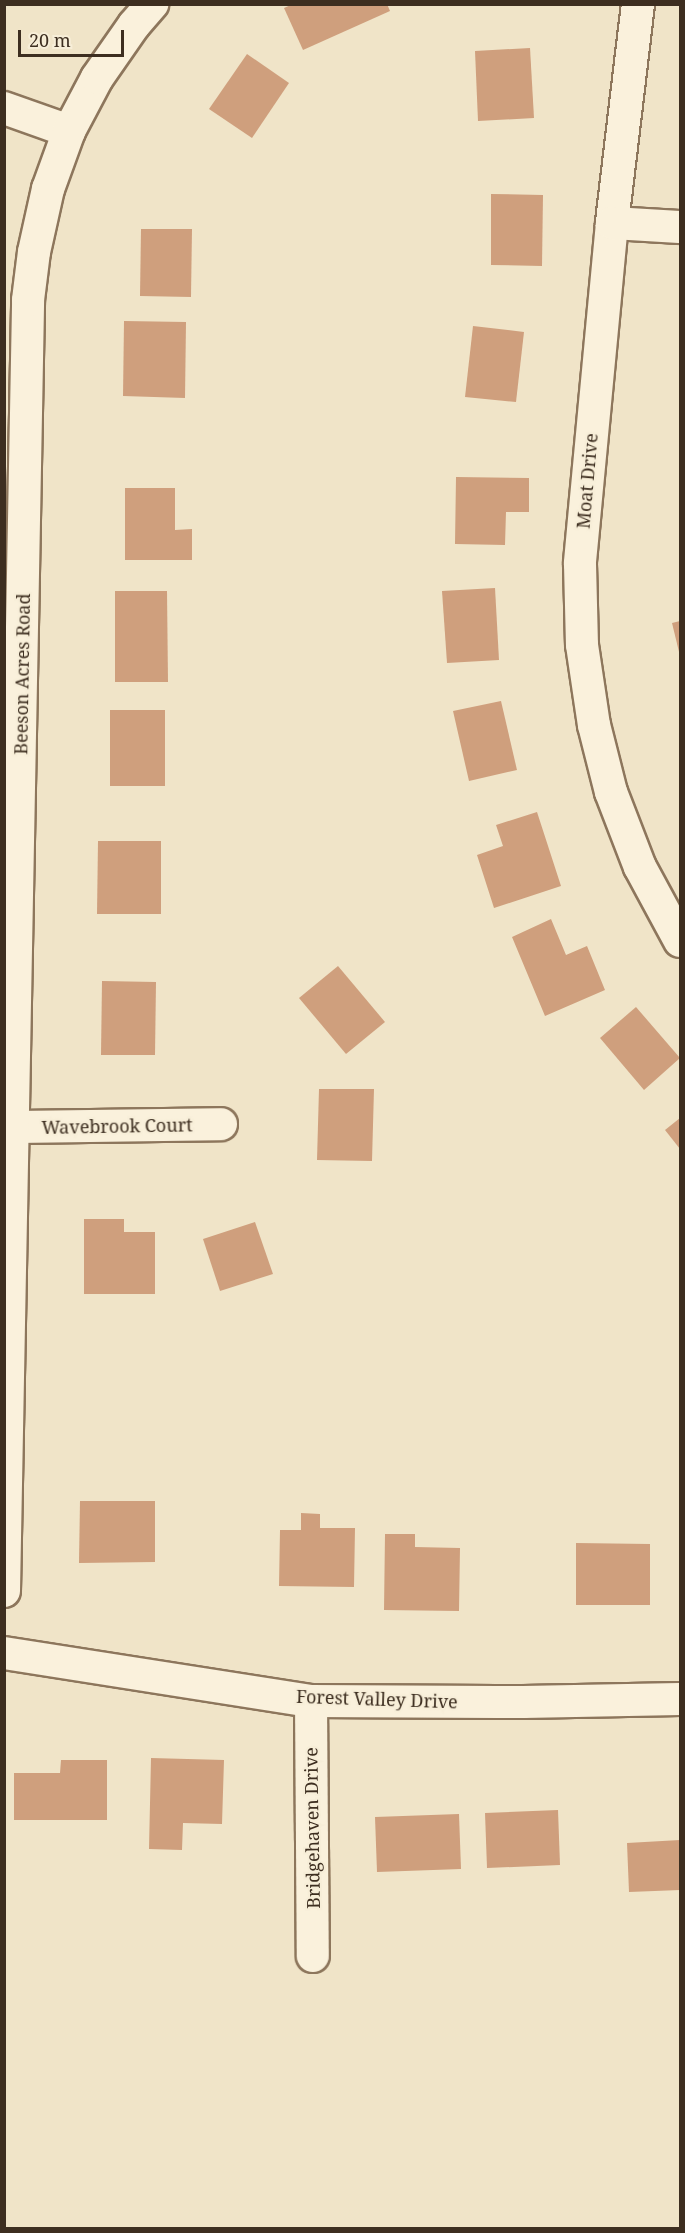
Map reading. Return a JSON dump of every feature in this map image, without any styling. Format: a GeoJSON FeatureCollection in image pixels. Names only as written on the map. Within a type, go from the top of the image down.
{"type":"FeatureCollection","features":[{"type":"Feature","properties":{"kind":"street","name":"Beeson Acres Road"},"geometry":{"type":"LineString","coordinates":[[4,1591],[28,300],[34,252],[48,189],[69,131],[97,78],[134,25],[152,4]]}},
{"type":"Feature","properties":{"kind":"street","name":"Moat Drive"},"geometry":{"type":"LineString","coordinates":[[638,4],[612,223],[580,564],[582,645],[594,725],[611,792],[640,867],[681,941]]}},
{"type":"Feature","properties":{"kind":"street"},"geometry":{"type":"LineString","coordinates":[[4,108],[69,131]]}},
{"type":"Feature","properties":{"kind":"street"},"geometry":{"type":"LineString","coordinates":[[612,223],[681,227]]}},
{"type":"Feature","properties":{"kind":"street","name":"Wavebrook Court"},"geometry":{"type":"LineString","coordinates":[[14,1127],[221,1124]]}},
{"type":"Feature","properties":{"kind":"street","name":"Forest Valley Drive"},"geometry":{"type":"LineString","coordinates":[[4,1653],[311,1701],[523,1702],[681,1699]]}},
{"type":"Feature","properties":{"kind":"street","name":"Bridgehaven Drive"},"geometry":{"type":"LineString","coordinates":[[311,1701],[313,1956]]}},
{"type":"Feature","properties":{"kind":"building"},"geometry":{"type":"Polygon","coordinates":[[[293,4],[387,4],[390,11],[303,50],[284,8],[293,4]]]}},
{"type":"Feature","properties":{"kind":"building"},"geometry":{"type":"Polygon","coordinates":[[[530,48],[534,118],[478,121],[475,51],[530,48]]]}},
{"type":"Feature","properties":{"kind":"building"},"geometry":{"type":"Polygon","coordinates":[[[247,54],[289,83],[252,138],[209,109],[247,54]]]}},
{"type":"Feature","properties":{"kind":"building"},"geometry":{"type":"Polygon","coordinates":[[[491,194],[543,195],[542,266],[491,265],[491,194]]]}},
{"type":"Feature","properties":{"kind":"building"},"geometry":{"type":"Polygon","coordinates":[[[141,229],[192,229],[191,297],[140,296],[141,229]]]}},
{"type":"Feature","properties":{"kind":"building"},"geometry":{"type":"Polygon","coordinates":[[[124,321],[186,322],[185,398],[123,396],[124,321]]]}},
{"type":"Feature","properties":{"kind":"building"},"geometry":{"type":"Polygon","coordinates":[[[473,326],[524,332],[516,402],[465,397],[473,326]]]}},
{"type":"Feature","properties":{"kind":"building"},"geometry":{"type":"Polygon","coordinates":[[[456,477],[529,478],[529,512],[506,512],[505,545],[455,544],[456,477]]]}},
{"type":"Feature","properties":{"kind":"building"},"geometry":{"type":"Polygon","coordinates":[[[125,488],[175,488],[175,530],[192,529],[192,560],[125,560],[125,488]]]}},
{"type":"Feature","properties":{"kind":"building"},"geometry":{"type":"Polygon","coordinates":[[[495,588],[499,660],[447,663],[442,591],[495,588]]]}},
{"type":"Feature","properties":{"kind":"building"},"geometry":{"type":"Polygon","coordinates":[[[115,591],[167,591],[168,682],[115,682],[115,591]]]}},
{"type":"Feature","properties":{"kind":"building"},"geometry":{"type":"Polygon","coordinates":[[[680,621],[680,656],[672,623],[680,621]]]}},
{"type":"Feature","properties":{"kind":"building"},"geometry":{"type":"Polygon","coordinates":[[[501,701],[517,770],[469,781],[453,711],[501,701]]]}},
{"type":"Feature","properties":{"kind":"building"},"geometry":{"type":"Polygon","coordinates":[[[110,710],[165,710],[165,786],[110,786],[110,710]]]}},
{"type":"Feature","properties":{"kind":"building"},"geometry":{"type":"Polygon","coordinates":[[[537,812],[561,886],[494,908],[477,855],[503,846],[496,825],[537,812]]]}},
{"type":"Feature","properties":{"kind":"building"},"geometry":{"type":"Polygon","coordinates":[[[98,841],[161,841],[161,914],[97,914],[98,841]]]}},
{"type":"Feature","properties":{"kind":"building"},"geometry":{"type":"Polygon","coordinates":[[[551,919],[566,955],[587,946],[605,990],[545,1016],[512,937],[551,919]]]}},
{"type":"Feature","properties":{"kind":"building"},"geometry":{"type":"Polygon","coordinates":[[[338,966],[385,1022],[346,1054],[299,998],[338,966]]]}},
{"type":"Feature","properties":{"kind":"building"},"geometry":{"type":"Polygon","coordinates":[[[102,981],[156,982],[155,1055],[101,1055],[102,981]]]}},
{"type":"Feature","properties":{"kind":"building"},"geometry":{"type":"Polygon","coordinates":[[[636,1007],[680,1058],[644,1090],[600,1038],[636,1007]]]}},
{"type":"Feature","properties":{"kind":"building"},"geometry":{"type":"Polygon","coordinates":[[[319,1089],[374,1089],[372,1161],[317,1160],[319,1089]]]}},
{"type":"Feature","properties":{"kind":"building"},"geometry":{"type":"Polygon","coordinates":[[[680,1118],[680,1149],[665,1130],[680,1118]]]}},
{"type":"Feature","properties":{"kind":"building"},"geometry":{"type":"Polygon","coordinates":[[[84,1219],[124,1219],[124,1232],[155,1232],[155,1294],[84,1294],[84,1219]]]}},
{"type":"Feature","properties":{"kind":"building"},"geometry":{"type":"Polygon","coordinates":[[[255,1222],[273,1274],[220,1291],[203,1239],[255,1222]]]}},
{"type":"Feature","properties":{"kind":"building"},"geometry":{"type":"Polygon","coordinates":[[[80,1501],[155,1501],[155,1562],[79,1563],[80,1501]]]}},
{"type":"Feature","properties":{"kind":"building"},"geometry":{"type":"Polygon","coordinates":[[[301,1513],[320,1514],[320,1528],[355,1528],[354,1587],[279,1586],[280,1530],[301,1530],[301,1513]]]}},
{"type":"Feature","properties":{"kind":"building"},"geometry":{"type":"Polygon","coordinates":[[[385,1534],[415,1534],[415,1547],[460,1548],[459,1611],[384,1610],[385,1534]]]}},
{"type":"Feature","properties":{"kind":"building"},"geometry":{"type":"Polygon","coordinates":[[[576,1543],[650,1544],[650,1605],[576,1605],[576,1543]]]}},
{"type":"Feature","properties":{"kind":"building"},"geometry":{"type":"Polygon","coordinates":[[[151,1758],[224,1760],[222,1824],[183,1823],[182,1850],[149,1849],[151,1758]]]}},
{"type":"Feature","properties":{"kind":"building"},"geometry":{"type":"Polygon","coordinates":[[[61,1760],[107,1760],[107,1820],[14,1820],[14,1773],[60,1773],[61,1760]]]}},
{"type":"Feature","properties":{"kind":"building"},"geometry":{"type":"Polygon","coordinates":[[[558,1810],[560,1865],[487,1868],[485,1813],[558,1810]]]}},
{"type":"Feature","properties":{"kind":"building"},"geometry":{"type":"Polygon","coordinates":[[[459,1814],[461,1869],[377,1872],[375,1817],[459,1814]]]}},
{"type":"Feature","properties":{"kind":"building"},"geometry":{"type":"Polygon","coordinates":[[[680,1840],[680,1890],[629,1892],[627,1843],[680,1840]]]}}]}
